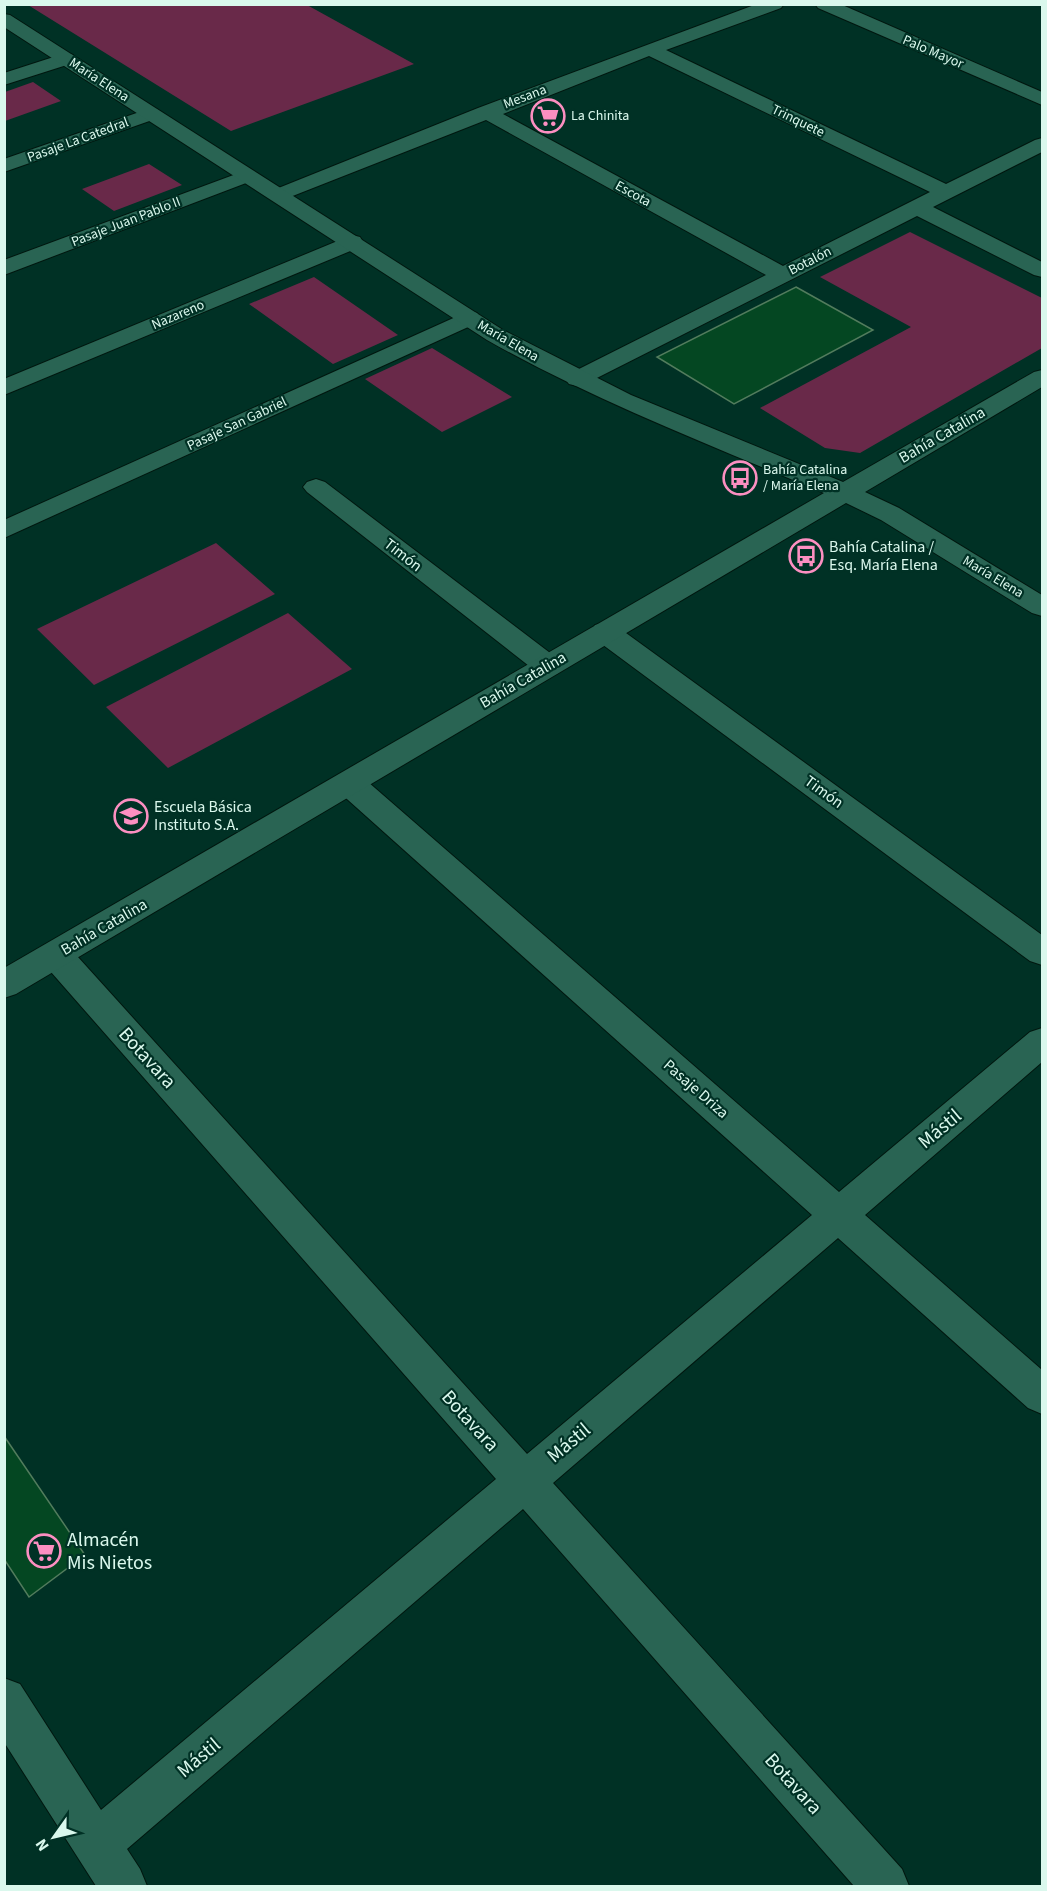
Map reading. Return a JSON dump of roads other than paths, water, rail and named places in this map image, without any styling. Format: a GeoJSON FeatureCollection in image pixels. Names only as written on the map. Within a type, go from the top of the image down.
{"type":"FeatureCollection","features":[{"type":"Feature","properties":{"kind":"street","name":"Mesana"},"geometry":{"type":"LineString","coordinates":[[278,195],[485,112],[775,4]]}},
{"type":"Feature","properties":{"kind":"street","name":"Palo Mayor"},"geometry":{"type":"LineString","coordinates":[[824,4],[1042,99]]}},
{"type":"Feature","properties":{"kind":"street","name":"María Elena"},"geometry":{"type":"LineString","coordinates":[[4,20],[469,318],[536,358],[674,423],[844,492],[890,514],[1042,607]]}},
{"type":"Feature","properties":{"kind":"street","name":"Trinquete"},"geometry":{"type":"LineString","coordinates":[[650,49],[946,192]]}},
{"type":"Feature","properties":{"kind":"street"},"geometry":{"type":"LineString","coordinates":[[4,79],[66,59]]}},
{"type":"Feature","properties":{"kind":"street","name":"Escota"},"geometry":{"type":"LineString","coordinates":[[485,112],[782,275]]}},
{"type":"Feature","properties":{"kind":"street","name":"Pasaje La Catedral"},"geometry":{"type":"LineString","coordinates":[[4,166],[152,114]]}},
{"type":"Feature","properties":{"kind":"street","name":"Botalón"},"geometry":{"type":"LineString","coordinates":[[577,379],[1042,144]]}},
{"type":"Feature","properties":{"kind":"street","name":"Pasaje Juan Pablo II"},"geometry":{"type":"LineString","coordinates":[[4,268],[247,176]]}},
{"type":"Feature","properties":{"kind":"street"},"geometry":{"type":"LineString","coordinates":[[916,207],[1042,270]]}},
{"type":"Feature","properties":{"kind":"street","name":"Nazareno"},"geometry":{"type":"LineString","coordinates":[[4,388],[352,242]]}},
{"type":"Feature","properties":{"kind":"street","name":"Pasaje San Gabriel"},"geometry":{"type":"LineString","coordinates":[[4,530],[469,318]]}},
{"type":"Feature","properties":{"kind":"street","name":"Bahía Catalina"},"geometry":{"type":"LineString","coordinates":[[4,985],[1042,377]]}},
{"type":"Feature","properties":{"kind":"street","name":"Timón"},"geometry":{"type":"LineString","coordinates":[[316,487],[548,666]]}},
{"type":"Feature","properties":{"kind":"street","name":"Timón"},"geometry":{"type":"LineString","coordinates":[[606,632],[1042,952]]}},
{"type":"Feature","properties":{"kind":"street","name":"Pasaje Driza"},"geometry":{"type":"LineString","coordinates":[[349,783],[1042,1395]]}},
{"type":"Feature","properties":{"kind":"street","name":"Botavara"},"geometry":{"type":"LineString","coordinates":[[56,955],[885,1887]]}},
{"type":"Feature","properties":{"kind":"street","name":"Mástil"},"geometry":{"type":"LineString","coordinates":[[96,1845],[1042,1042]]}},
{"type":"Feature","properties":{"kind":"street"},"geometry":{"type":"LineString","coordinates":[[4,1700],[123,1887]]}},
{"type":"Feature","properties":{"kind":"place","name":"La Chinita"},"geometry":{"type":"Point","coordinates":[548,116]}},
{"type":"Feature","properties":{"kind":"place","name":"Bahía Catalina / María Elena"},"geometry":{"type":"Point","coordinates":[740,478]}},
{"type":"Feature","properties":{"kind":"place","name":"Bahía Catalina / Esq. María Elena"},"geometry":{"type":"Point","coordinates":[806,556]}},
{"type":"Feature","properties":{"kind":"place","name":"Escuela Básica Instituto S.A."},"geometry":{"type":"Point","coordinates":[131,816]}},
{"type":"Feature","properties":{"kind":"place","name":"Almacén Mis Nietos"},"geometry":{"type":"Point","coordinates":[44,1551]}}]}
